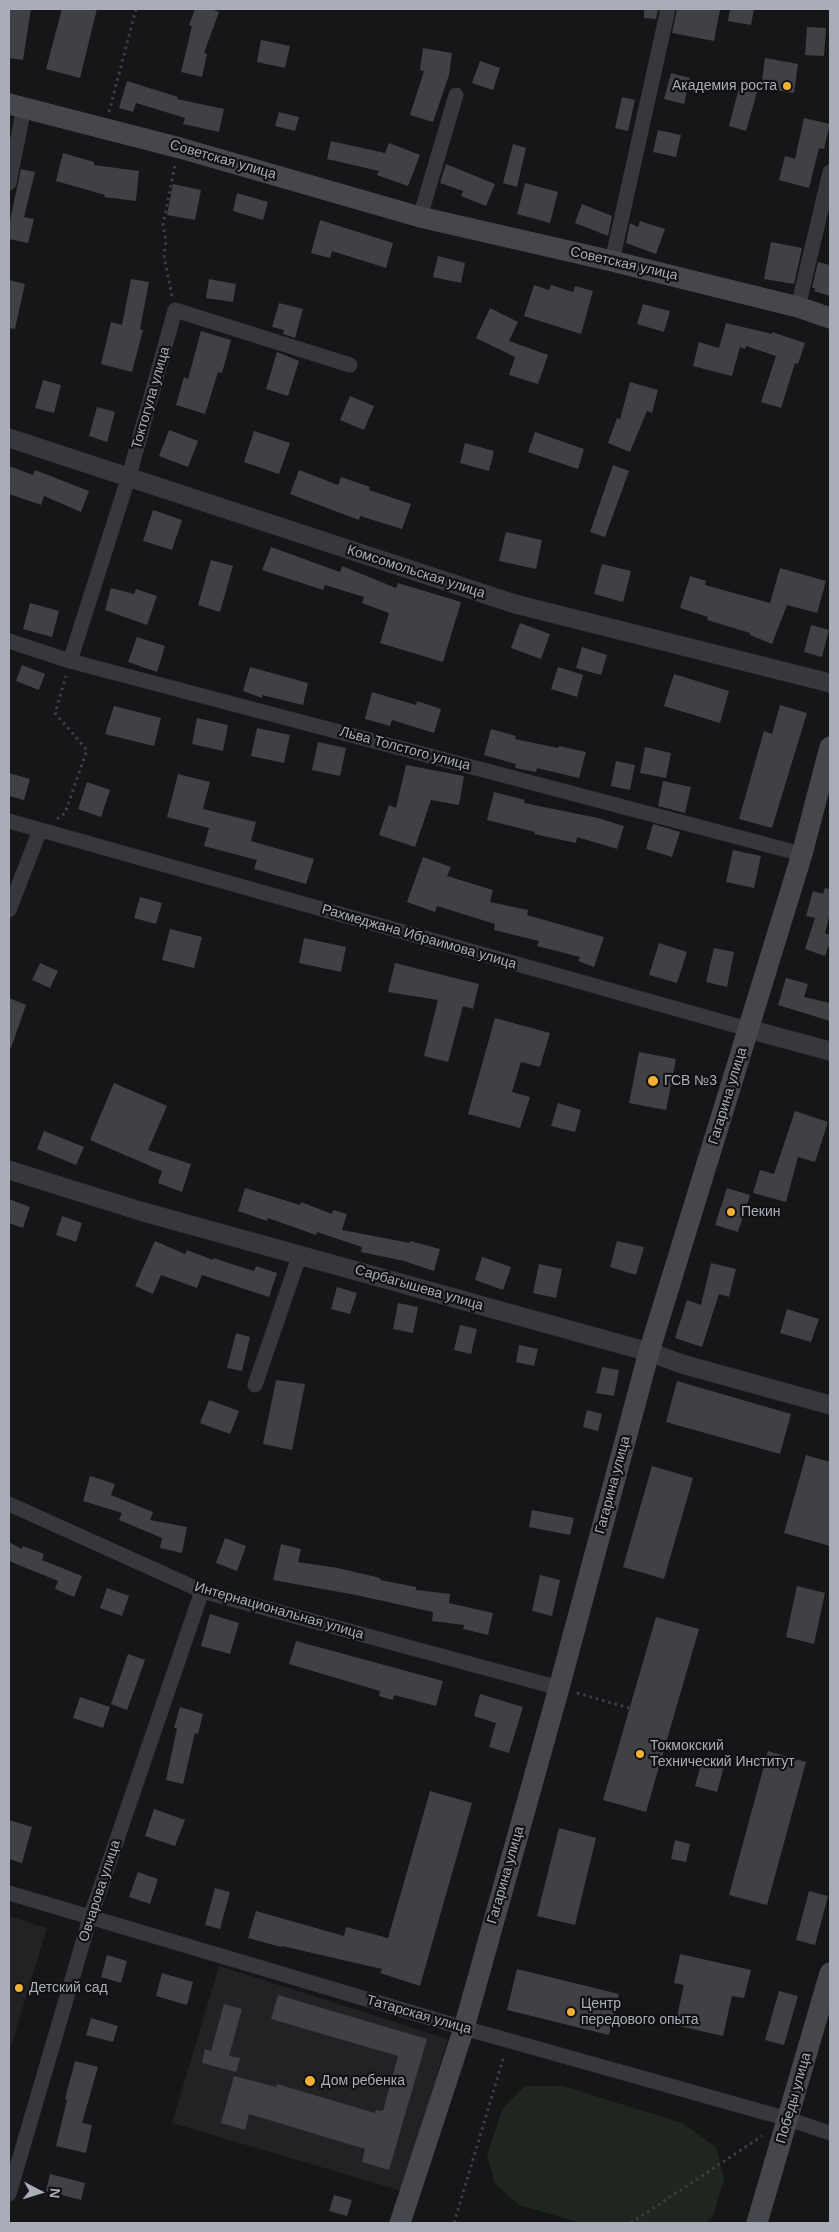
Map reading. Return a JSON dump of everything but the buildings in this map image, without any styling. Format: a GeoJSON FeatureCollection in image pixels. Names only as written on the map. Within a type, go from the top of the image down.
{"type":"FeatureCollection","features":[{"type":"Feature","properties":{"kind":"main road","name":"Советская улица"},"geometry":{"type":"LineString","coordinates":[[16,106],[105,127],[420,217],[798,306],[830,318]]}},
{"type":"Feature","properties":{"kind":"main road","name":"Гагарина улица"},"geometry":{"type":"LineString","coordinates":[[400,2223],[464,2028],[559,1688],[649,1352],[802,854],[830,747]]}},
{"type":"Feature","properties":{"kind":"main road","name":"Победы улица"},"geometry":{"type":"LineString","coordinates":[[757,2223],[830,1973]]}},
{"type":"Feature","properties":{"kind":"street"},"geometry":{"type":"LineString","coordinates":[[612,261],[668,9]]}},
{"type":"Feature","properties":{"kind":"street"},"geometry":{"type":"LineString","coordinates":[[420,217],[456,96]]}},
{"type":"Feature","properties":{"kind":"street","name":"Советская улица"},"geometry":{"type":"LineString","coordinates":[[9,183],[16,106]]}},
{"type":"Feature","properties":{"kind":"street"},"geometry":{"type":"LineString","coordinates":[[798,306],[830,172]]}},
{"type":"Feature","properties":{"kind":"street"},"geometry":{"type":"LineString","coordinates":[[175,310],[350,365]]}},
{"type":"Feature","properties":{"kind":"street","name":"Токтогула улица"},"geometry":{"type":"LineString","coordinates":[[70,661],[129,476],[175,310]]}},
{"type":"Feature","properties":{"kind":"street","name":"Комсомольская улица"},"geometry":{"type":"LineString","coordinates":[[9,438],[515,604],[830,683]]}},
{"type":"Feature","properties":{"kind":"street","name":"Льва Толстого улица"},"geometry":{"type":"LineString","coordinates":[[9,641],[70,661],[802,854]]}},
{"type":"Feature","properties":{"kind":"street","name":"Рахмеджана Ибраимова улица"},"geometry":{"type":"LineString","coordinates":[[9,821],[830,1051]]}},
{"type":"Feature","properties":{"kind":"street"},"geometry":{"type":"LineString","coordinates":[[9,910],[40,830]]}},
{"type":"Feature","properties":{"kind":"street","name":"Сарбагышева улица"},"geometry":{"type":"LineString","coordinates":[[9,1170],[140,1211],[649,1352],[682,1364],[830,1405]]}},
{"type":"Feature","properties":{"kind":"street"},"geometry":{"type":"LineString","coordinates":[[254,1385],[300,1254]]}},
{"type":"Feature","properties":{"kind":"street","name":"Интернациональная улица"},"geometry":{"type":"LineString","coordinates":[[9,1504],[202,1591],[559,1688]]}},
{"type":"Feature","properties":{"kind":"street","name":"Овчарова улица"},"geometry":{"type":"LineString","coordinates":[[9,2194],[90,1918],[202,1591]]}},
{"type":"Feature","properties":{"kind":"street","name":"Татарская улица"},"geometry":{"type":"LineString","coordinates":[[9,1893],[464,2028],[788,2119],[830,2133]]}},
{"type":"Feature","properties":{"kind":"path"},"geometry":{"type":"LineString","coordinates":[[105,127],[136,9]]}},
{"type":"Feature","properties":{"kind":"path"},"geometry":{"type":"LineString","coordinates":[[175,310],[164,256],[166,242],[163,225],[170,182],[180,148]]}},
{"type":"Feature","properties":{"kind":"path"},"geometry":{"type":"LineString","coordinates":[[40,830],[65,813],[87,750],[55,713],[70,661]]}},
{"type":"Feature","properties":{"kind":"path"},"geometry":{"type":"LineString","coordinates":[[559,1688],[630,1708]]}},
{"type":"Feature","properties":{"kind":"path"},"geometry":{"type":"LineString","coordinates":[[454,2223],[509,2041]]}},
{"type":"Feature","properties":{"kind":"path"},"geometry":{"type":"LineString","coordinates":[[631,2223],[763,2136]]}},
{"type":"Feature","properties":{"kind":"shaded area","name":"Детский сад"},"geometry":{"type":"Polygon","coordinates":[[[9,1916],[47,1928],[10,2049],[9,2049],[9,1916]]]}},
{"type":"Feature","properties":{"kind":"shaded area","name":"Дом ребенка"},"geometry":{"type":"Polygon","coordinates":[[[219,1966],[448,2039],[402,2191],[172,2123],[219,1966]]]}},
{"type":"Feature","properties":{"kind":"shaded area"},"geometry":{"type":"Polygon","coordinates":[[[525,2086],[563,2086],[682,2123],[716,2147],[724,2179],[713,2216],[705,2223],[581,2223],[519,2205],[495,2184],[487,2155],[503,2108],[525,2086]]]}},
{"type":"Feature","properties":{"kind":"place","name":"Академия роста"},"geometry":{"type":"Point","coordinates":[787,86]}},
{"type":"Feature","properties":{"kind":"place","name":"ГСВ №3"},"geometry":{"type":"Point","coordinates":[653,1081]}},
{"type":"Feature","properties":{"kind":"place","name":"Пекин"},"geometry":{"type":"Point","coordinates":[731,1212]}},
{"type":"Feature","properties":{"kind":"place","name":"Токмокский Технический Институт"},"geometry":{"type":"Point","coordinates":[640,1754]}},
{"type":"Feature","properties":{"kind":"place","name":"Детский сад"},"geometry":{"type":"Point","coordinates":[19,1988]}},
{"type":"Feature","properties":{"kind":"place","name":"Центр передового опыта"},"geometry":{"type":"Point","coordinates":[571,2012]}},
{"type":"Feature","properties":{"kind":"place","name":"Дом ребенка"},"geometry":{"type":"Point","coordinates":[310,2081]}}]}
